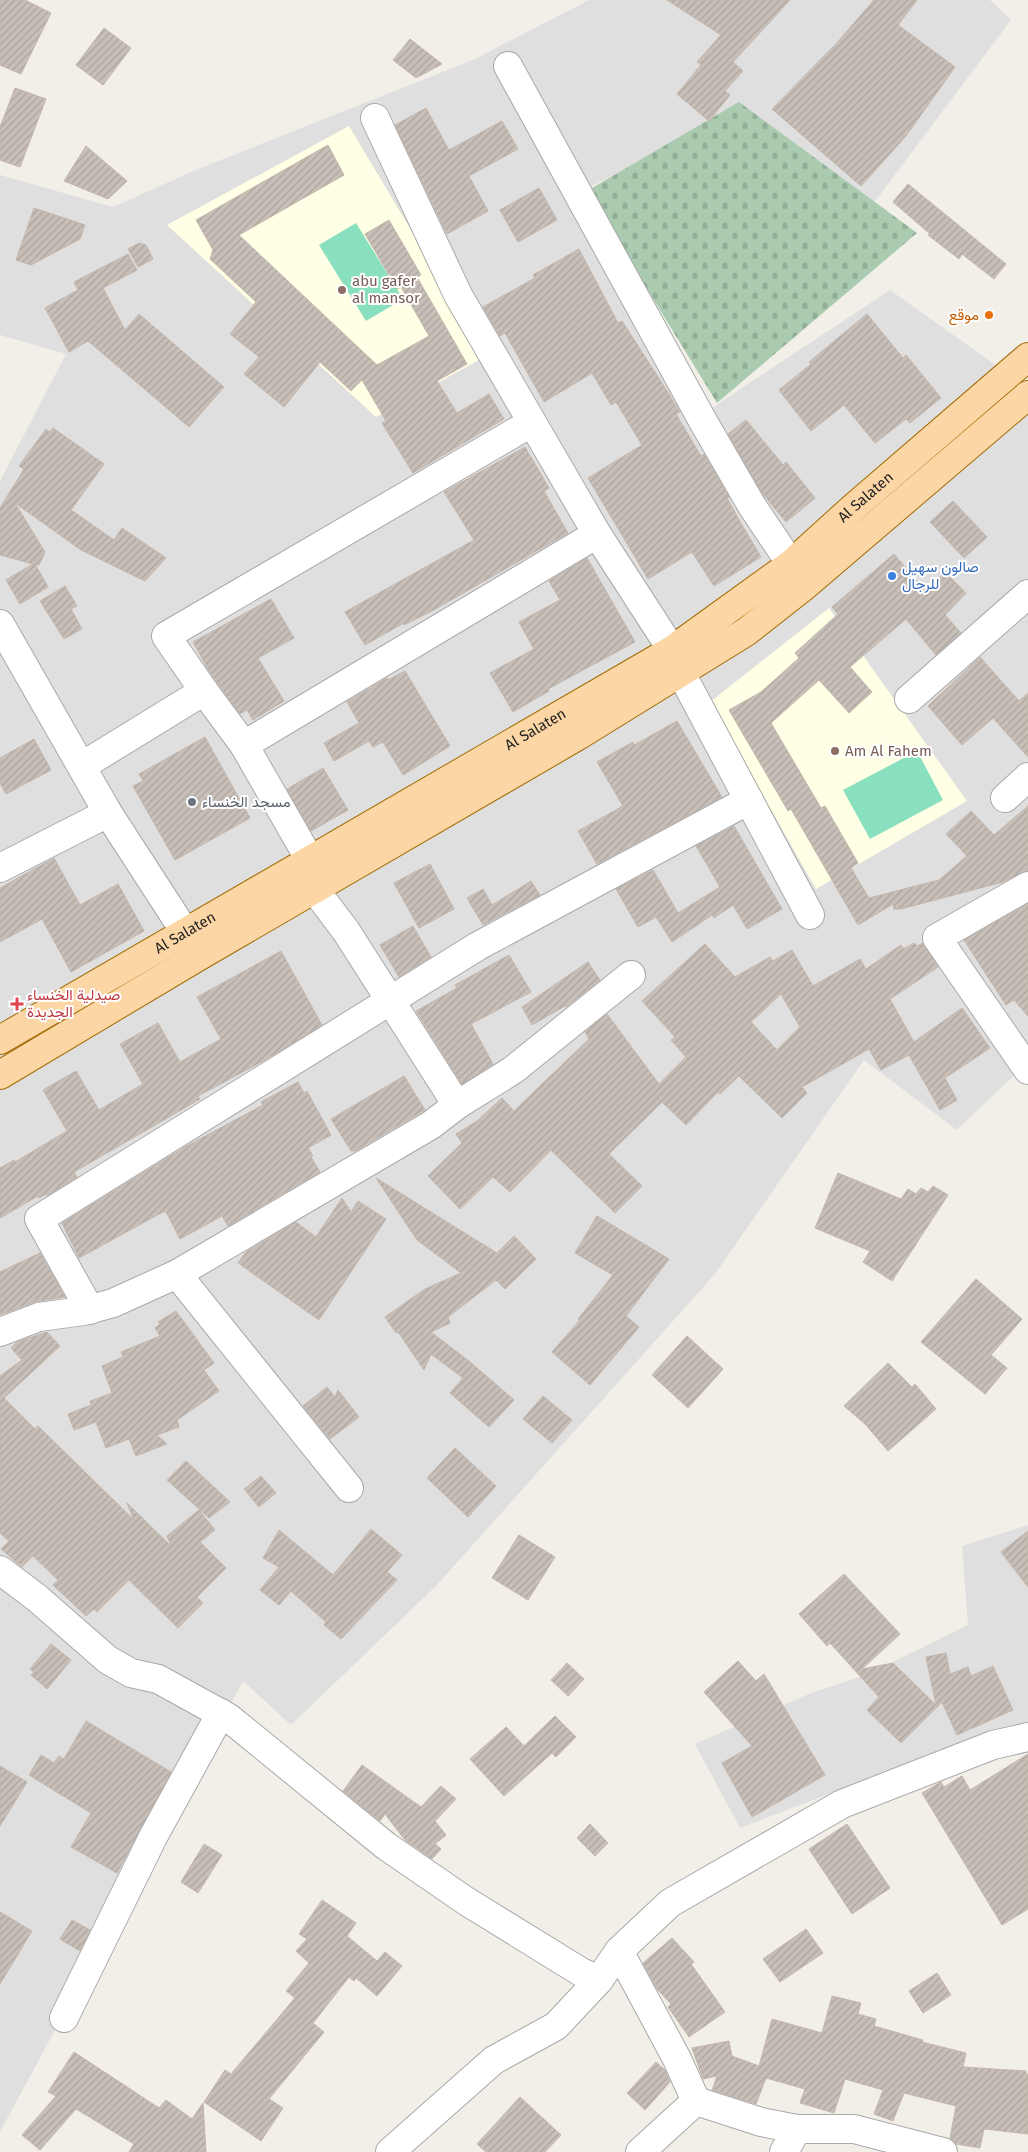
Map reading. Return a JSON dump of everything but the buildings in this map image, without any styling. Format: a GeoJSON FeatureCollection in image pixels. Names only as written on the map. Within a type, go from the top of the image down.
{"type":"FeatureCollection","features":[{"type":"Feature","properties":{"kind":"main road","name":"Al Salaten"},"geometry":{"type":"LineString","coordinates":[[0,1040],[265,888],[310,859],[677,662],[746,632],[855,506],[1028,357]]}},
{"type":"Feature","properties":{"kind":"main road","name":"Al Salaten"},"geometry":{"type":"LineString","coordinates":[[796,576],[1028,395]]}},
{"type":"Feature","properties":{"kind":"main road","name":"Al Salaten"},"geometry":{"type":"LineString","coordinates":[[0,1075],[576,737],[677,662]]}},
{"type":"Feature","properties":{"kind":"street"},"geometry":{"type":"LineString","coordinates":[[508,66],[704,422],[752,506],[796,576]]}},
{"type":"Feature","properties":{"kind":"street"},"geometry":{"type":"LineString","coordinates":[[375,118],[458,295],[597,534],[677,662],[810,915]]}},
{"type":"Feature","properties":{"kind":"street"},"geometry":{"type":"LineString","coordinates":[[457,1104],[320,888],[310,859],[244,745],[166,636],[531,422]]}},
{"type":"Feature","properties":{"kind":"street"},"geometry":{"type":"LineString","coordinates":[[244,745],[597,534]]}},
{"type":"Feature","properties":{"kind":"street"},"geometry":{"type":"LineString","coordinates":[[909,699],[1028,594]]}},
{"type":"Feature","properties":{"kind":"street"},"geometry":{"type":"LineString","coordinates":[[0,624],[108,813],[201,956]]}},
{"type":"Feature","properties":{"kind":"street"},"geometry":{"type":"LineString","coordinates":[[82,766],[204,691]]}},
{"type":"Feature","properties":{"kind":"street"},"geometry":{"type":"LineString","coordinates":[[1005,798],[1028,777]]}},
{"type":"Feature","properties":{"kind":"street"},"geometry":{"type":"LineString","coordinates":[[90,1310],[40,1219],[478,946],[749,800]]}},
{"type":"Feature","properties":{"kind":"street"},"geometry":{"type":"LineString","coordinates":[[0,868],[108,813]]}},
{"type":"Feature","properties":{"kind":"street"},"geometry":{"type":"LineString","coordinates":[[1028,886],[937,938],[1028,1070]]}},
{"type":"Feature","properties":{"kind":"street"},"geometry":{"type":"LineString","coordinates":[[0,1332],[39,1318],[90,1310],[113,1303],[177,1274],[431,1125],[457,1104],[513,1070],[631,975]]}},
{"type":"Feature","properties":{"kind":"street"},"geometry":{"type":"LineString","coordinates":[[177,1274],[348,1488]]}},
{"type":"Feature","properties":{"kind":"street"},"geometry":{"type":"LineString","coordinates":[[0,1570],[37,1598],[108,1660],[131,1673],[158,1679],[221,1713],[317,1788],[386,1846],[466,1901],[581,1972],[599,1980]]}},
{"type":"Feature","properties":{"kind":"street"},"geometry":{"type":"LineString","coordinates":[[64,2018],[153,1836],[221,1713]]}},
{"type":"Feature","properties":{"kind":"street"},"geometry":{"type":"LineString","coordinates":[[390,2152],[494,2060],[556,2026],[599,1980],[619,1951],[670,1903],[842,1804],[993,1745],[1028,1737]]}},
{"type":"Feature","properties":{"kind":"street"},"geometry":{"type":"LineString","coordinates":[[619,1951],[677,2059],[696,2100],[762,2122],[790,2141],[854,2130],[942,2152]]}},
{"type":"Feature","properties":{"kind":"street"},"geometry":{"type":"LineString","coordinates":[[640,2152],[696,2100]]}},
{"type":"Feature","properties":{"kind":"shaded area"},"geometry":{"type":"Polygon","coordinates":[[[589,0],[990,0],[1011,20],[870,208],[746,113],[581,191],[709,410],[890,290],[1028,388],[1028,1062],[957,1130],[864,1060],[715,1274],[436,1586],[291,1725],[243,1681],[0,2132],[0,481],[66,354],[0,335],[0,175],[113,207],[198,169],[473,60],[589,0]]]}},
{"type":"Feature","properties":{"kind":"shaded area","name":"abu gafer al mansor"},"geometry":{"type":"Polygon","coordinates":[[[349,126],[486,356],[376,417],[167,225],[349,126]]]}},
{"type":"Feature","properties":{"kind":"shaded area","name":"Am Al Fahem"},"geometry":{"type":"Polygon","coordinates":[[[829,608],[967,801],[816,889],[710,702],[829,608]]]}},
{"type":"Feature","properties":{"kind":"shaded area"},"geometry":{"type":"Polygon","coordinates":[[[1028,1525],[1028,1726],[962,1743],[740,1828],[695,1744],[811,1693],[866,1675],[968,1625],[962,1546],[1028,1525]]]}},
{"type":"Feature","properties":{"kind":"green space"},"geometry":{"type":"Polygon","coordinates":[[[739,102],[917,233],[717,403],[587,191],[739,102]]]}},
{"type":"Feature","properties":{"kind":"green space"},"geometry":{"type":"Polygon","coordinates":[[[356,223],[403,299],[366,321],[319,245],[356,223]]]}},
{"type":"Feature","properties":{"kind":"green space"},"geometry":{"type":"Polygon","coordinates":[[[917,751],[943,800],[870,839],[843,790],[917,751]]]}},
{"type":"Feature","properties":{"kind":"place","name":"abu gafer al mansor"},"geometry":{"type":"Point","coordinates":[342,290]}},
{"type":"Feature","properties":{"kind":"place","name":"موقع"},"geometry":{"type":"Point","coordinates":[989,315]}},
{"type":"Feature","properties":{"kind":"place","name":"صالون سهيل للرجال"},"geometry":{"type":"Point","coordinates":[892,576]}},
{"type":"Feature","properties":{"kind":"place","name":"Am Al Fahem"},"geometry":{"type":"Point","coordinates":[835,751]}},
{"type":"Feature","properties":{"kind":"place","name":"مسجد الخنساء"},"geometry":{"type":"Point","coordinates":[192,802]}},
{"type":"Feature","properties":{"kind":"place","name":"صيدلية الخنساء الجديدة"},"geometry":{"type":"Point","coordinates":[17,1004]}}]}
